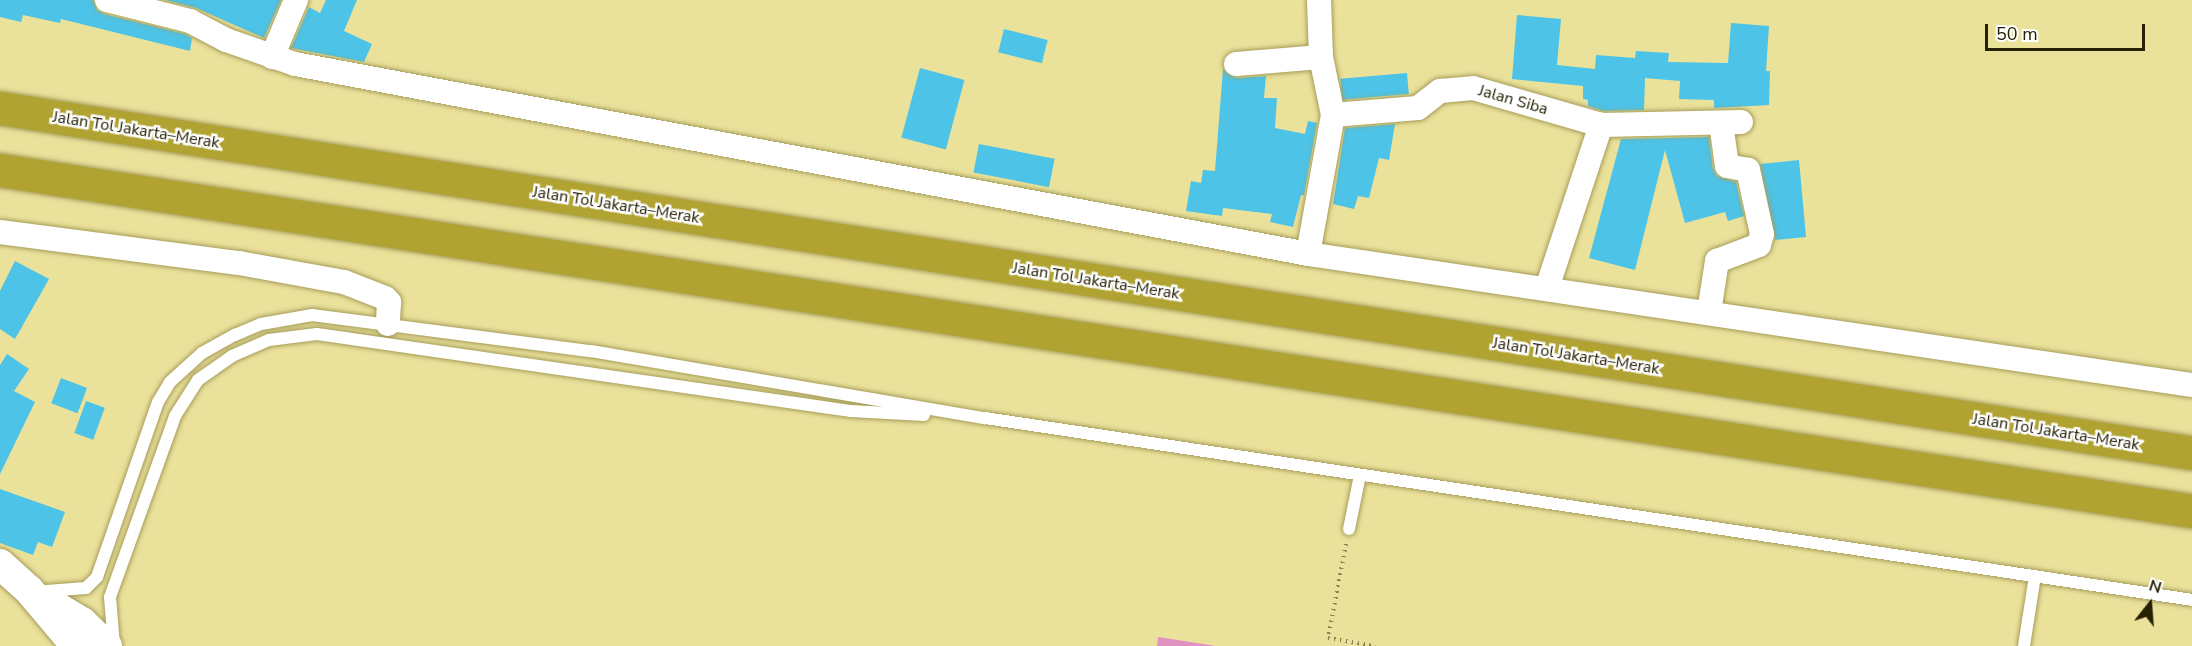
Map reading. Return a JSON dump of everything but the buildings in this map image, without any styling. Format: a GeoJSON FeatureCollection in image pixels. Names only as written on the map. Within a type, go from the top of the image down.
{"type":"FeatureCollection","features":[{"type":"Feature","properties":{"kind":"highway","name":"Jalan Tol Jakarta–Merak"},"geometry":{"type":"LineString","coordinates":[[0,108],[2192,453]]}},
{"type":"Feature","properties":{"kind":"highway"},"geometry":{"type":"LineString","coordinates":[[0,171],[2192,511]]}},
{"type":"Feature","properties":{"kind":"street"},"geometry":{"type":"LineString","coordinates":[[107,0],[190,21],[226,40],[306,67],[1308,254],[2192,385]]}},
{"type":"Feature","properties":{"kind":"street"},"geometry":{"type":"LineString","coordinates":[[272,57],[296,0]]}},
{"type":"Feature","properties":{"kind":"street"},"geometry":{"type":"LineString","coordinates":[[1308,254],[1333,115],[1321,57],[1319,0]]}},
{"type":"Feature","properties":{"kind":"street"},"geometry":{"type":"LineString","coordinates":[[1236,64],[1321,57]]}},
{"type":"Feature","properties":{"kind":"street","name":"Jalan Siba"},"geometry":{"type":"LineString","coordinates":[[1333,115],[1418,108],[1440,91],[1473,88],[1601,126],[1731,123],[1726,166],[1748,170],[1762,234],[1759,245],[1717,261],[1709,312]]}},
{"type":"Feature","properties":{"kind":"street"},"geometry":{"type":"LineString","coordinates":[[1547,288],[1601,126]]}},
{"type":"Feature","properties":{"kind":"street"},"geometry":{"type":"LineString","coordinates":[[0,232],[239,263],[344,282],[385,298],[389,302],[388,324]]}},
{"type":"Feature","properties":{"kind":"street"},"geometry":{"type":"LineString","coordinates":[[0,564],[29,590],[76,646]]}},
{"type":"Feature","properties":{"kind":"street"},"geometry":{"type":"LineString","coordinates":[[29,590],[82,622],[107,646]]}},
{"type":"Feature","properties":{"kind":"lane"},"geometry":{"type":"LineString","coordinates":[[29,590],[63,592],[86,588],[97,577],[158,402],[170,382],[202,353],[261,324],[312,315],[602,353],[985,418],[2192,600]]}},
{"type":"Feature","properties":{"kind":"lane"},"geometry":{"type":"LineString","coordinates":[[114,646],[110,597],[175,416],[198,380],[232,356],[269,340],[317,334],[851,411],[985,418]]}},
{"type":"Feature","properties":{"kind":"lane"},"geometry":{"type":"LineString","coordinates":[[1349,529],[1360,476]]}},
{"type":"Feature","properties":{"kind":"lane"},"geometry":{"type":"LineString","coordinates":[[2024,646],[2035,576]]}},
{"type":"Feature","properties":{"kind":"path"},"geometry":{"type":"LineString","coordinates":[[1349,529],[1328,638],[1375,646]]}},
{"type":"Feature","properties":{"kind":"shaded area"},"geometry":{"type":"Polygon","coordinates":[[[1158,637],[1216,646],[1157,646],[1158,637]]]}}]}
